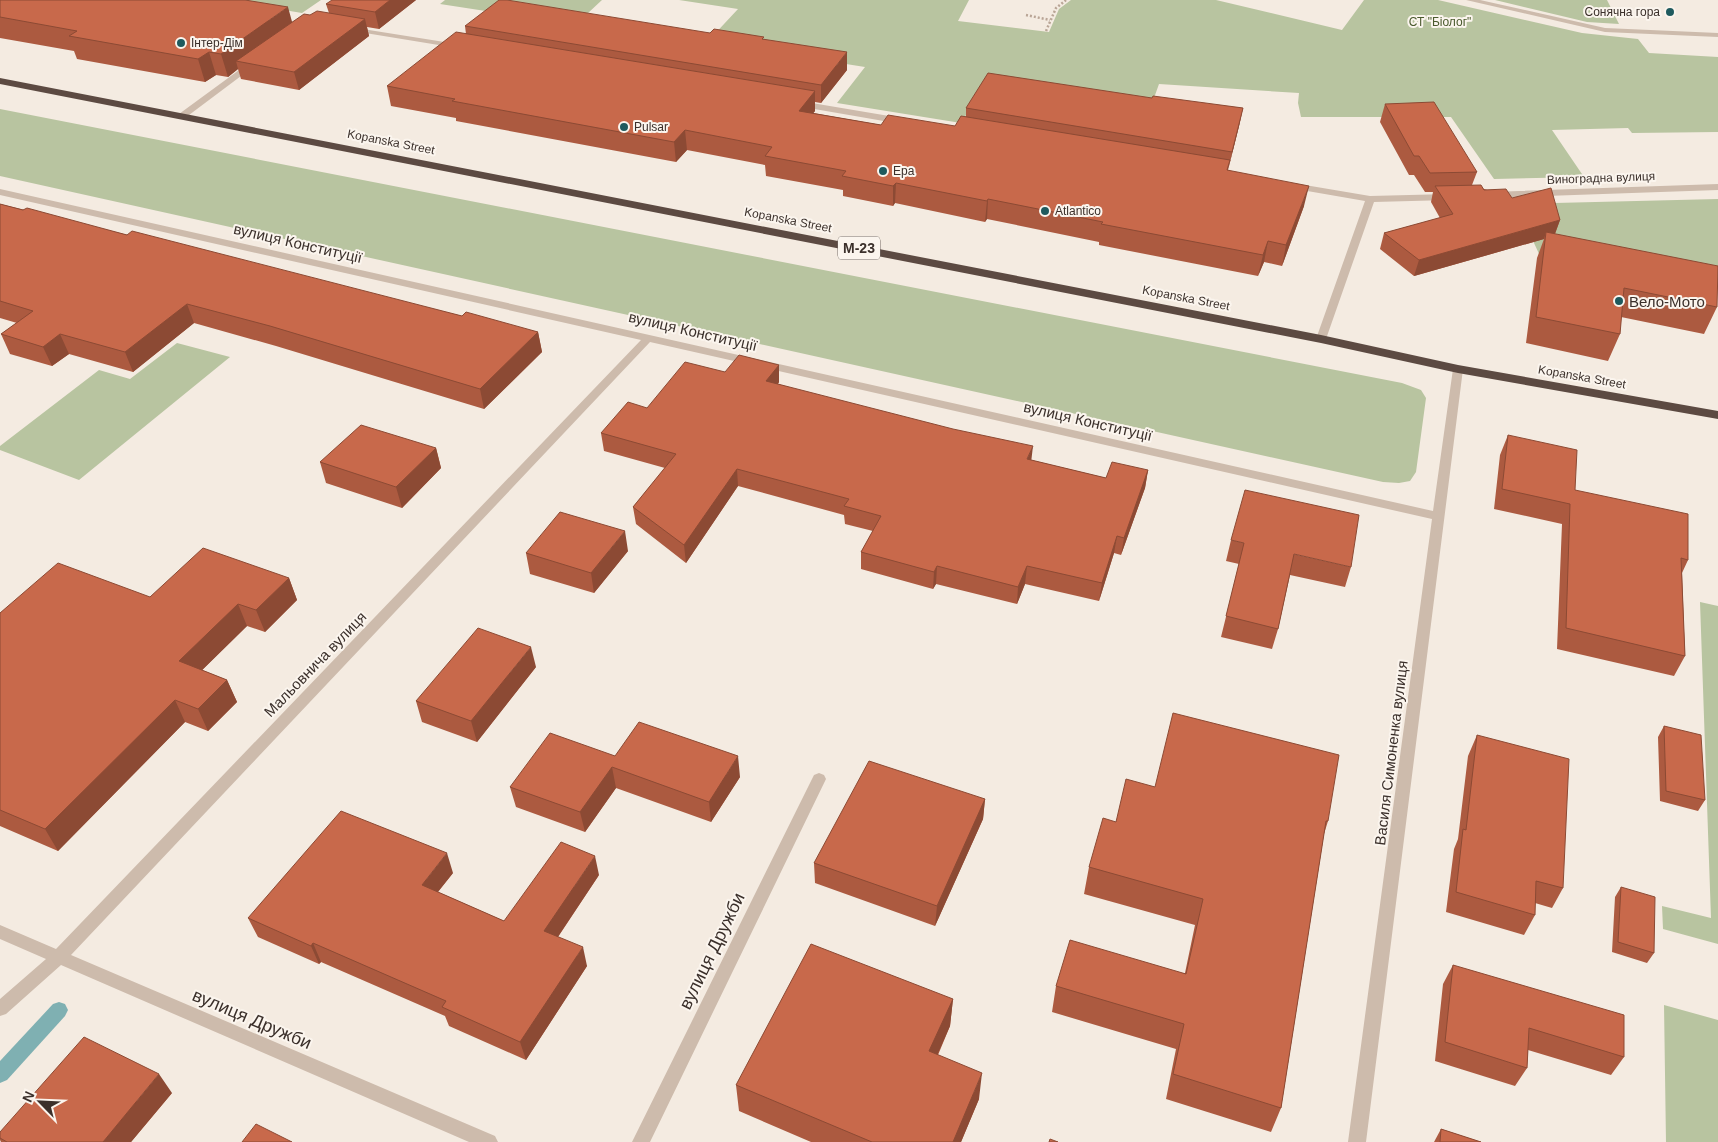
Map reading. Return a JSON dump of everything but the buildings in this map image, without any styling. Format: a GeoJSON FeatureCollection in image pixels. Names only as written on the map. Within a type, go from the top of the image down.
{"type":"FeatureCollection","features":[{"type":"Feature","properties":{"kind":"highway","name":"Kopanska Street"},"geometry":{"type":"LineString","coordinates":[[0,82],[1321,338],[1458,369],[1718,414]]}},
{"type":"Feature","properties":{"kind":"street"},"geometry":{"type":"LineString","coordinates":[[1470,0],[1605,30],[1718,35]]}},
{"type":"Feature","properties":{"kind":"street"},"geometry":{"type":"LineString","coordinates":[[341,27],[469,48]]}},
{"type":"Feature","properties":{"kind":"street"},"geometry":{"type":"LineString","coordinates":[[182,116],[258,61]]}},
{"type":"Feature","properties":{"kind":"street"},"geometry":{"type":"LineString","coordinates":[[792,103],[910,122]]}},
{"type":"Feature","properties":{"kind":"street"},"geometry":{"type":"LineString","coordinates":[[1282,185],[1370,200],[1460,196]]}},
{"type":"Feature","properties":{"kind":"street","name":"Виноградна вулиця"},"geometry":{"type":"LineString","coordinates":[[1480,195],[1718,187]]}},
{"type":"Feature","properties":{"kind":"street","name":"вулиця Конституції"},"geometry":{"type":"LineString","coordinates":[[0,192],[1438,516]]}},
{"type":"Feature","properties":{"kind":"street"},"geometry":{"type":"LineString","coordinates":[[1321,338],[1370,200]]}},
{"type":"Feature","properties":{"kind":"street","name":"Мальовнича вулиця"},"geometry":{"type":"LineString","coordinates":[[0,1009],[58,958],[649,337]]}},
{"type":"Feature","properties":{"kind":"street","name":"Василя Симоненка вулиця"},"geometry":{"type":"LineString","coordinates":[[1357,1142],[1458,369]]}},
{"type":"Feature","properties":{"kind":"street","name":"вулиця Дружби"},"geometry":{"type":"LineString","coordinates":[[641,1142],[819,779]]}},
{"type":"Feature","properties":{"kind":"street","name":"вулиця Дружби"},"geometry":{"type":"LineString","coordinates":[[0,932],[489,1142]]}},
{"type":"Feature","properties":{"kind":"path"},"geometry":{"type":"LineString","coordinates":[[1046,31],[1056,8],[1066,0]]}},
{"type":"Feature","properties":{"kind":"path"},"geometry":{"type":"LineString","coordinates":[[1026,15],[1050,20]]}},
{"type":"Feature","properties":{"kind":"green space"},"geometry":{"type":"Polygon","coordinates":[[[225,0],[321,0],[302,13],[225,0]]]}},
{"type":"Feature","properties":{"kind":"green space"},"geometry":{"type":"Polygon","coordinates":[[[445,0],[602,0],[544,54],[512,15],[440,4],[445,0]]]}},
{"type":"Feature","properties":{"kind":"green space"},"geometry":{"type":"Polygon","coordinates":[[[679,0],[969,0],[958,21],[1049,32],[1059,9],[1071,0],[1216,0],[1342,30],[1364,0],[1438,0],[1582,33],[1638,39],[1649,53],[1718,57],[1718,132],[1632,133],[1628,128],[1552,130],[1584,177],[1494,179],[1451,117],[1301,117],[1298,103],[1299,93],[1159,84],[1149,112],[984,86],[961,123],[837,103],[865,67],[789,55],[710,39],[738,9],[679,0]]]}},
{"type":"Feature","properties":{"kind":"green space","name":"СТ \"Біолог\""},"geometry":{"type":"Polygon","coordinates":[[[1495,0],[1607,0],[1619,24],[1587,22],[1495,0]]]}},
{"type":"Feature","properties":{"kind":"green space"},"geometry":{"type":"Polygon","coordinates":[[[0,109],[1402,383],[1421,390],[1426,398],[1416,472],[1410,481],[1399,483],[1383,482],[0,176],[0,109]]]}},
{"type":"Feature","properties":{"kind":"green space"},"geometry":{"type":"Polygon","coordinates":[[[1718,199],[1718,289],[1540,256],[1516,204],[1718,199]]]}},
{"type":"Feature","properties":{"kind":"green space"},"geometry":{"type":"Polygon","coordinates":[[[177,343],[230,357],[79,480],[0,450],[0,446],[99,370],[130,379],[177,343]]]}},
{"type":"Feature","properties":{"kind":"green space"},"geometry":{"type":"Polygon","coordinates":[[[1700,602],[1718,606],[1718,944],[1663,929],[1662,906],[1711,918],[1700,602]]]}},
{"type":"Feature","properties":{"kind":"green space"},"geometry":{"type":"Polygon","coordinates":[[[1664,1005],[1718,1020],[1718,1142],[1666,1142],[1664,1005]]]}},
{"type":"Feature","properties":{"kind":"waterway"},"geometry":{"type":"LineString","coordinates":[[0,1074],[59,1010]]}},
{"type":"Feature","properties":{"kind":"place","name":"Сонячна гора"},"geometry":{"type":"Point","coordinates":[1670,12]}},
{"type":"Feature","properties":{"kind":"place","name":"Інтер-Дім"},"geometry":{"type":"Point","coordinates":[181,43]}},
{"type":"Feature","properties":{"kind":"place","name":"Pulsar"},"geometry":{"type":"Point","coordinates":[624,127]}},
{"type":"Feature","properties":{"kind":"place","name":"Ера"},"geometry":{"type":"Point","coordinates":[883,171]}},
{"type":"Feature","properties":{"kind":"place","name":"Atlantico"},"geometry":{"type":"Point","coordinates":[1045,211]}},
{"type":"Feature","properties":{"kind":"place","name":"Вело-Мото"},"geometry":{"type":"Point","coordinates":[1619,301]}}]}
